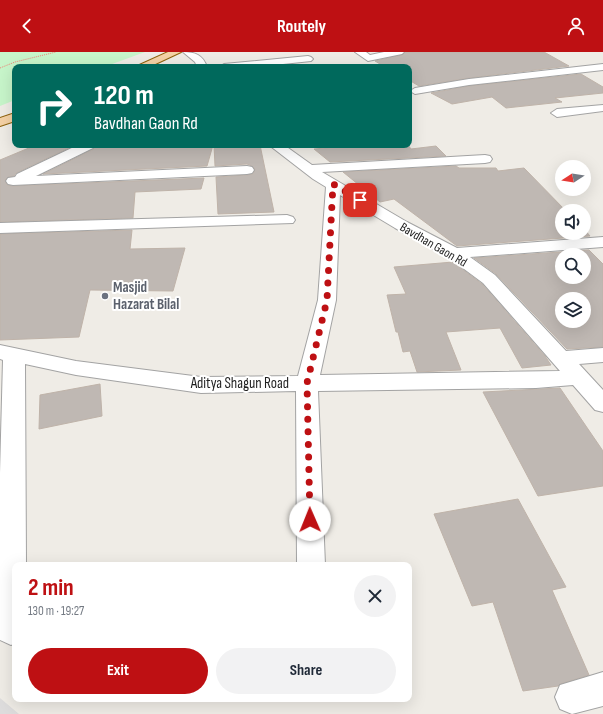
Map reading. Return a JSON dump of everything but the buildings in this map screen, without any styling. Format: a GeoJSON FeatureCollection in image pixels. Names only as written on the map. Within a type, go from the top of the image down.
{"type":"FeatureCollection","features":[{"type":"Feature","properties":{"kind":"main road"},"geometry":{"type":"LineString","coordinates":[[147,64],[176,52]]}},
{"type":"Feature","properties":{"kind":"main road"},"geometry":{"type":"LineString","coordinates":[[0,122],[12,118]]}},
{"type":"Feature","properties":{"kind":"street"},"geometry":{"type":"LineString","coordinates":[[188,52],[200,61],[201,64]]}},
{"type":"Feature","properties":{"kind":"street"},"geometry":{"type":"LineString","coordinates":[[360,52],[368,58],[399,52]]}},
{"type":"Feature","properties":{"kind":"street"},"geometry":{"type":"LineString","coordinates":[[237,64],[308,59]]}},
{"type":"Feature","properties":{"kind":"street"},"geometry":{"type":"LineString","coordinates":[[415,91],[468,82],[602,68]]}},
{"type":"Feature","properties":{"kind":"street"},"geometry":{"type":"LineString","coordinates":[[557,113],[603,108]]}},
{"type":"Feature","properties":{"kind":"street"},"geometry":{"type":"LineString","coordinates":[[0,187],[82,148]]}},
{"type":"Feature","properties":{"kind":"street","name":"Bavdhan Gaon Rd"},"geometry":{"type":"LineString","coordinates":[[280,148],[333,184],[454,253],[489,279],[603,404]]}},
{"type":"Feature","properties":{"kind":"street"},"geometry":{"type":"LineString","coordinates":[[309,169],[485,159]]}},
{"type":"Feature","properties":{"kind":"street"},"geometry":{"type":"LineString","coordinates":[[14,181],[247,170]]}},
{"type":"Feature","properties":{"kind":"street"},"geometry":{"type":"LineString","coordinates":[[311,562],[307,383],[327,300],[333,184]]}},
{"type":"Feature","properties":{"kind":"street"},"geometry":{"type":"LineString","coordinates":[[0,228],[287,220]]}},
{"type":"Feature","properties":{"kind":"street"},"geometry":{"type":"LineString","coordinates":[[454,253],[603,242]]}},
{"type":"Feature","properties":{"kind":"street"},"geometry":{"type":"LineString","coordinates":[[7,354],[11,630]]}},
{"type":"Feature","properties":{"kind":"street","name":"Aditya Shagun Road"},"geometry":{"type":"LineString","coordinates":[[7,354],[76,368],[201,385],[536,380],[579,377]]}},
{"type":"Feature","properties":{"kind":"street"},"geometry":{"type":"LineString","coordinates":[[562,358],[603,355]]}},
{"type":"Feature","properties":{"kind":"street"},"geometry":{"type":"LineString","coordinates":[[572,697],[603,689]]}},
{"type":"Feature","properties":{"kind":"path"},"geometry":{"type":"LineString","coordinates":[[0,68],[15,62],[56,52]]}},
{"type":"Feature","properties":{"kind":"shaded area"},"geometry":{"type":"Polygon","coordinates":[[[0,698],[19,714],[0,714],[0,698]]]}},
{"type":"Feature","properties":{"kind":"green space"},"geometry":{"type":"Polygon","coordinates":[[[0,52],[145,52],[112,64],[12,64],[12,101],[0,106],[0,52]]]}},
{"type":"Feature","properties":{"kind":"place","name":"Masjid Hazarat Bilal"},"geometry":{"type":"Point","coordinates":[105,296]}},
{"type":"Feature","properties":{"kind":"route"},"geometry":{"type":"LineString","coordinates":[[310,520],[307,383],[327,300],[333,184],[360,200]]}}]}
